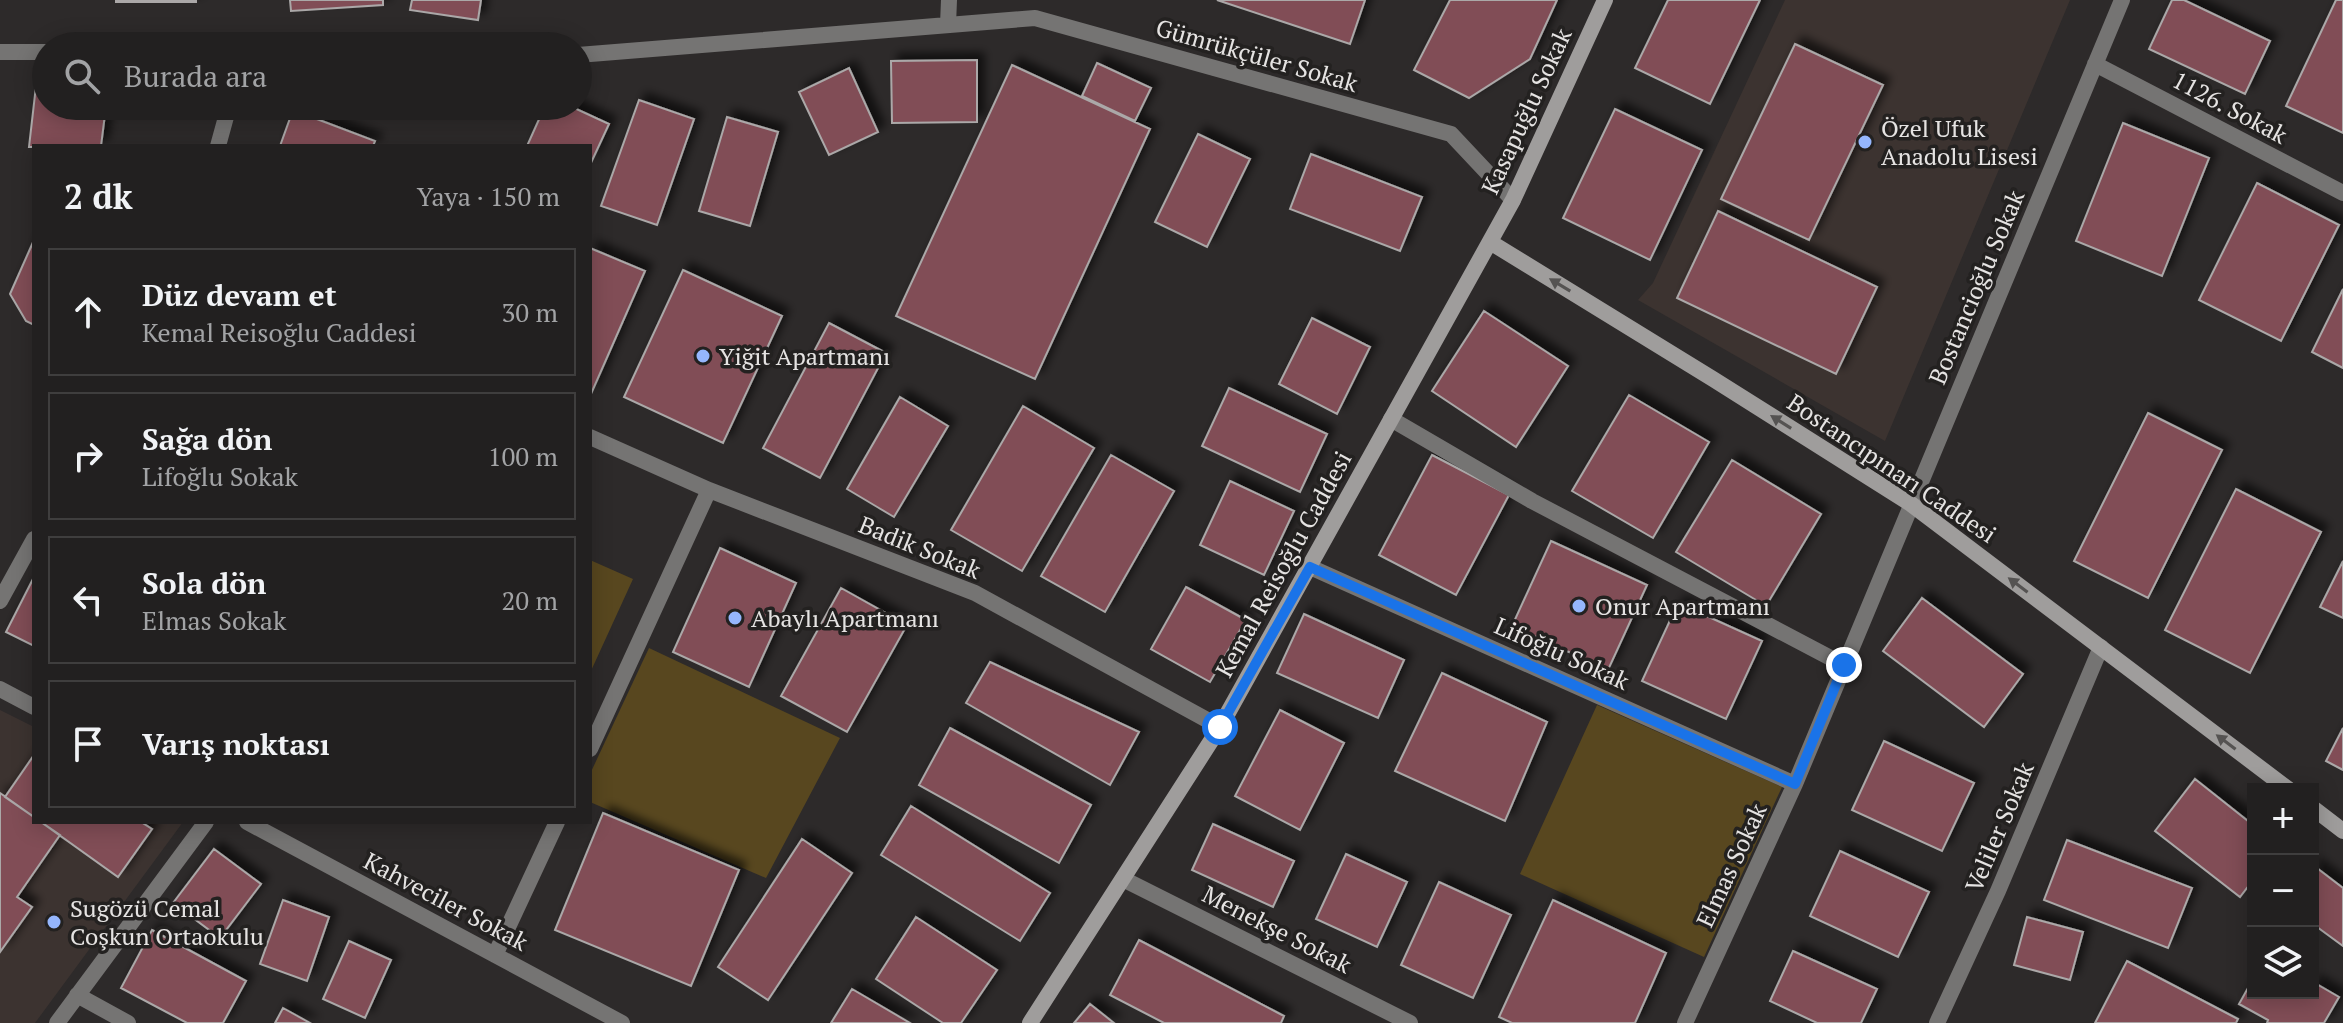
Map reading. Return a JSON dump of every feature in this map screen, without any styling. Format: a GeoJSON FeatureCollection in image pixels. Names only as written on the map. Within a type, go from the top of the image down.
{"type":"FeatureCollection","features":[{"type":"Feature","properties":{"kind":"street"},"geometry":{"type":"LineString","coordinates":[[948,25],[949,0]]}},
{"type":"Feature","properties":{"kind":"street","name":"Kasapuğlu Sokak"},"geometry":{"type":"LineString","coordinates":[[1490,242],[1513,200],[1605,0]]}},
{"type":"Feature","properties":{"kind":"street","name":"Bostancioğlu Sokak"},"geometry":{"type":"LineString","coordinates":[[1911,504],[2122,0]]}},
{"type":"Feature","properties":{"kind":"street","name":"Gümrükçüler Sokak"},"geometry":{"type":"LineString","coordinates":[[592,54],[1035,18],[1451,134],[1513,200]]}},
{"type":"Feature","properties":{"kind":"street"},"geometry":{"type":"LineString","coordinates":[[0,52],[32,52]]}},
{"type":"Feature","properties":{"kind":"street","name":"1126. Sokak"},"geometry":{"type":"LineString","coordinates":[[2095,64],[2343,193]]}},
{"type":"Feature","properties":{"kind":"street"},"geometry":{"type":"LineString","coordinates":[[219,144],[225,120]]}},
{"type":"Feature","properties":{"kind":"street","name":"Bostancıpınarı Caddesi"},"geometry":{"type":"LineString","coordinates":[[1490,242],[1911,504],[2280,783]]}},
{"type":"Feature","properties":{"kind":"street","name":"Kemal Reisoğlu Caddesi"},"geometry":{"type":"LineString","coordinates":[[1030,1023],[1220,727],[1490,242]]}},
{"type":"Feature","properties":{"kind":"street"},"geometry":{"type":"LineString","coordinates":[[1391,419],[1532,501],[1844,665]]}},
{"type":"Feature","properties":{"kind":"street","name":"Badik Sokak"},"geometry":{"type":"LineString","coordinates":[[592,438],[709,490],[975,593],[1220,727]]}},
{"type":"Feature","properties":{"kind":"street"},"geometry":{"type":"LineString","coordinates":[[592,745],[709,490]]}},
{"type":"Feature","properties":{"kind":"street","name":"Elmas Sokak"},"geometry":{"type":"LineString","coordinates":[[1685,1023],[1795,784],[1911,504]]}},
{"type":"Feature","properties":{"kind":"street"},"geometry":{"type":"LineString","coordinates":[[0,601],[32,543]]}},
{"type":"Feature","properties":{"kind":"street","name":"Lifoğlu Sokak"},"geometry":{"type":"LineString","coordinates":[[1310,567],[1795,784]]}},
{"type":"Feature","properties":{"kind":"street","name":"Veliler Sokak"},"geometry":{"type":"LineString","coordinates":[[1937,1023],[1998,891],[2101,647]]}},
{"type":"Feature","properties":{"kind":"street"},"geometry":{"type":"LineString","coordinates":[[0,689],[32,706]]}},
{"type":"Feature","properties":{"kind":"street"},"geometry":{"type":"LineString","coordinates":[[2319,813],[2343,831]]}},
{"type":"Feature","properties":{"kind":"street"},"geometry":{"type":"LineString","coordinates":[[57,1023],[205,824]]}},
{"type":"Feature","properties":{"kind":"street","name":"Kahveciler Sokak"},"geometry":{"type":"LineString","coordinates":[[251,824],[622,1023]]}},
{"type":"Feature","properties":{"kind":"street"},"geometry":{"type":"LineString","coordinates":[[495,955],[556,824]]}},
{"type":"Feature","properties":{"kind":"street","name":"Menekşe Sokak"},"geometry":{"type":"LineString","coordinates":[[1123,879],[1410,1023]]}},
{"type":"Feature","properties":{"kind":"street"},"geometry":{"type":"LineString","coordinates":[[77,995],[128,1023]]}},
{"type":"Feature","properties":{"kind":"shaded area","name":"Özel Ufuk Anadolu Lisesi"},"geometry":{"type":"Polygon","coordinates":[[[1785,0],[2070,0],[1885,441],[1638,300],[1653,283],[1785,0]]]}},
{"type":"Feature","properties":{"kind":"shaded area"},"geometry":{"type":"Polygon","coordinates":[[[592,561],[633,579],[592,669],[592,561]]]}},
{"type":"Feature","properties":{"kind":"shaded area"},"geometry":{"type":"Polygon","coordinates":[[[649,648],[840,738],[766,878],[592,803],[592,770],[649,648]]]}},
{"type":"Feature","properties":{"kind":"shaded area"},"geometry":{"type":"Polygon","coordinates":[[[1597,705],[1782,787],[1704,957],[1520,874],[1597,705]]]}},
{"type":"Feature","properties":{"kind":"shaded area","name":"Sugözü Cemal Coşkun Ortaokulu"},"geometry":{"type":"Polygon","coordinates":[[[0,710],[32,726],[32,824],[182,824],[35,1023],[0,1023],[0,710]]]}},
{"type":"Feature","properties":{"kind":"building"},"geometry":{"type":"Polygon","coordinates":[[[196,0],[196,2],[116,2],[196,0]]]}},
{"type":"Feature","properties":{"kind":"building"},"geometry":{"type":"Polygon","coordinates":[[[290,0],[383,0],[383,5],[291,11],[290,0]]]}},
{"type":"Feature","properties":{"kind":"building"},"geometry":{"type":"Polygon","coordinates":[[[412,0],[481,0],[478,20],[410,10],[412,0]]]}},
{"type":"Feature","properties":{"kind":"building"},"geometry":{"type":"Polygon","coordinates":[[[1217,0],[1365,0],[1350,44],[1217,0]]]}},
{"type":"Feature","properties":{"kind":"building"},"geometry":{"type":"Polygon","coordinates":[[[1450,0],[1557,0],[1530,59],[1469,98],[1414,70],[1450,0]]]}},
{"type":"Feature","properties":{"kind":"building"},"geometry":{"type":"Polygon","coordinates":[[[1668,0],[1760,0],[1710,104],[1635,68],[1668,0]]]}},
{"type":"Feature","properties":{"kind":"building"},"geometry":{"type":"Polygon","coordinates":[[[2172,0],[2184,0],[2270,41],[2245,94],[2149,49],[2172,0]]]}},
{"type":"Feature","properties":{"kind":"building"},"geometry":{"type":"Polygon","coordinates":[[[2336,0],[2343,0],[2343,133],[2286,106],[2336,0]]]}},
{"type":"Feature","properties":{"kind":"building"},"geometry":{"type":"Polygon","coordinates":[[[1795,44],[1883,85],[1809,240],[1721,199],[1795,44]]]}},
{"type":"Feature","properties":{"kind":"building"},"geometry":{"type":"Polygon","coordinates":[[[977,60],[977,122],[892,123],[891,61],[977,60]]]}},
{"type":"Feature","properties":{"kind":"building"},"geometry":{"type":"Polygon","coordinates":[[[1097,63],[1151,88],[1135,121],[1082,96],[1097,63]]]}},
{"type":"Feature","properties":{"kind":"building"},"geometry":{"type":"Polygon","coordinates":[[[1012,65],[1150,129],[1035,379],[896,316],[1012,65]]]}},
{"type":"Feature","properties":{"kind":"building"},"geometry":{"type":"Polygon","coordinates":[[[849,68],[878,132],[829,155],[799,92],[849,68]]]}},
{"type":"Feature","properties":{"kind":"building"},"geometry":{"type":"Polygon","coordinates":[[[639,100],[694,119],[657,225],[601,206],[639,100]]]}},
{"type":"Feature","properties":{"kind":"building"},"geometry":{"type":"Polygon","coordinates":[[[1615,109],[1702,150],[1650,260],[1563,218],[1615,109]]]}},
{"type":"Feature","properties":{"kind":"building"},"geometry":{"type":"Polygon","coordinates":[[[592,116],[609,124],[592,161],[592,144],[528,144],[539,120],[592,120],[592,116]]]}},
{"type":"Feature","properties":{"kind":"building"},"geometry":{"type":"Polygon","coordinates":[[[727,117],[778,132],[750,226],[699,211],[727,117]]]}},
{"type":"Feature","properties":{"kind":"building"},"geometry":{"type":"Polygon","coordinates":[[[32,120],[104,120],[101,144],[32,144],[29,147],[32,120]]]}},
{"type":"Feature","properties":{"kind":"building"},"geometry":{"type":"Polygon","coordinates":[[[289,120],[319,120],[375,141],[374,144],[281,144],[289,120]]]}},
{"type":"Feature","properties":{"kind":"building"},"geometry":{"type":"Polygon","coordinates":[[[2123,123],[2209,158],[2162,276],[2076,241],[2123,123]]]}},
{"type":"Feature","properties":{"kind":"building"},"geometry":{"type":"Polygon","coordinates":[[[1198,134],[1250,159],[1207,247],[1155,222],[1198,134]]]}},
{"type":"Feature","properties":{"kind":"building"},"geometry":{"type":"Polygon","coordinates":[[[1311,154],[1422,197],[1400,251],[1290,209],[1311,154]]]}},
{"type":"Feature","properties":{"kind":"building"},"geometry":{"type":"Polygon","coordinates":[[[2257,183],[2339,225],[2281,341],[2199,300],[2257,183]]]}},
{"type":"Feature","properties":{"kind":"building"},"geometry":{"type":"Polygon","coordinates":[[[1718,211],[1877,287],[1836,374],[1677,298],[1718,211]]]}},
{"type":"Feature","properties":{"kind":"building"},"geometry":{"type":"Polygon","coordinates":[[[32,244],[32,324],[26,321],[10,294],[32,244]]]}},
{"type":"Feature","properties":{"kind":"building"},"geometry":{"type":"Polygon","coordinates":[[[592,249],[645,271],[592,392],[592,249]]]}},
{"type":"Feature","properties":{"kind":"building","name":"Yiğit Apartmanı"},"geometry":{"type":"Polygon","coordinates":[[[683,270],[782,316],[723,443],[624,397],[683,270]]]}},
{"type":"Feature","properties":{"kind":"building"},"geometry":{"type":"Polygon","coordinates":[[[2343,289],[2343,368],[2312,352],[2343,289]]]}},
{"type":"Feature","properties":{"kind":"building"},"geometry":{"type":"Polygon","coordinates":[[[1484,311],[1568,366],[1516,447],[1432,391],[1484,311]]]}},
{"type":"Feature","properties":{"kind":"building"},"geometry":{"type":"Polygon","coordinates":[[[1312,318],[1370,347],[1337,414],[1279,384],[1312,318]]]}},
{"type":"Feature","properties":{"kind":"building"},"geometry":{"type":"Polygon","coordinates":[[[829,323],[886,353],[820,478],[763,448],[829,323]]]}},
{"type":"Feature","properties":{"kind":"building"},"geometry":{"type":"Polygon","coordinates":[[[1229,388],[1327,434],[1300,492],[1202,446],[1229,388]]]}},
{"type":"Feature","properties":{"kind":"building"},"geometry":{"type":"Polygon","coordinates":[[[1629,395],[1709,442],[1653,538],[1572,491],[1629,395]]]}},
{"type":"Feature","properties":{"kind":"building"},"geometry":{"type":"Polygon","coordinates":[[[900,397],[948,426],[894,517],[847,489],[900,397]]]}},
{"type":"Feature","properties":{"kind":"building"},"geometry":{"type":"Polygon","coordinates":[[[1023,406],[1094,448],[1022,571],[951,530],[1023,406]]]}},
{"type":"Feature","properties":{"kind":"building"},"geometry":{"type":"Polygon","coordinates":[[[2148,413],[2222,450],[2148,598],[2074,561],[2148,413]]]}},
{"type":"Feature","properties":{"kind":"building"},"geometry":{"type":"Polygon","coordinates":[[[1111,455],[1174,491],[1105,612],[1041,576],[1111,455]]]}},
{"type":"Feature","properties":{"kind":"building"},"geometry":{"type":"Polygon","coordinates":[[[1432,455],[1509,495],[1456,595],[1379,555],[1432,455]]]}},
{"type":"Feature","properties":{"kind":"building"},"geometry":{"type":"Polygon","coordinates":[[[1732,460],[1821,514],[1766,606],[1676,552],[1732,460]]]}},
{"type":"Feature","properties":{"kind":"building"},"geometry":{"type":"Polygon","coordinates":[[[1230,481],[1294,511],[1264,575],[1200,545],[1230,481]]]}},
{"type":"Feature","properties":{"kind":"building"},"geometry":{"type":"Polygon","coordinates":[[[2236,489],[2321,532],[2250,673],[2165,630],[2236,489]]]}},
{"type":"Feature","properties":{"kind":"building","name":"Onur Apartmanı"},"geometry":{"type":"Polygon","coordinates":[[[1551,541],[1647,585],[1608,670],[1512,626],[1551,541]]]}},
{"type":"Feature","properties":{"kind":"building","name":"Abaylı Apartmanı"},"geometry":{"type":"Polygon","coordinates":[[[720,548],[796,583],[749,687],[673,652],[720,548]]]}},
{"type":"Feature","properties":{"kind":"building"},"geometry":{"type":"Polygon","coordinates":[[[2343,561],[2343,618],[2320,607],[2343,561]]]}},
{"type":"Feature","properties":{"kind":"building"},"geometry":{"type":"Polygon","coordinates":[[[32,581],[32,645],[6,632],[32,581]]]}},
{"type":"Feature","properties":{"kind":"building"},"geometry":{"type":"Polygon","coordinates":[[[1186,587],[1246,620],[1210,682],[1151,649],[1186,587]]]}},
{"type":"Feature","properties":{"kind":"building"},"geometry":{"type":"Polygon","coordinates":[[[841,588],[907,625],[847,732],[781,696],[841,588]]]}},
{"type":"Feature","properties":{"kind":"building"},"geometry":{"type":"Polygon","coordinates":[[[1922,598],[2023,674],[1984,727],[1883,651],[1922,598]]]}},
{"type":"Feature","properties":{"kind":"building"},"geometry":{"type":"Polygon","coordinates":[[[1678,603],[1762,641],[1726,719],[1642,681],[1678,603]]]}},
{"type":"Feature","properties":{"kind":"building"},"geometry":{"type":"Polygon","coordinates":[[[1304,614],[1404,660],[1378,718],[1277,673],[1304,614]]]}},
{"type":"Feature","properties":{"kind":"building"},"geometry":{"type":"Polygon","coordinates":[[[990,662],[1139,732],[1110,785],[966,703],[990,662]]]}},
{"type":"Feature","properties":{"kind":"building"},"geometry":{"type":"Polygon","coordinates":[[[1442,673],[1547,722],[1505,821],[1395,771],[1442,673]]]}},
{"type":"Feature","properties":{"kind":"building"},"geometry":{"type":"Polygon","coordinates":[[[1280,710],[1344,743],[1300,830],[1235,796],[1280,710]]]}},
{"type":"Feature","properties":{"kind":"building"},"geometry":{"type":"Polygon","coordinates":[[[950,728],[1091,805],[1059,863],[919,785],[950,728]]]}},
{"type":"Feature","properties":{"kind":"building"},"geometry":{"type":"Polygon","coordinates":[[[2343,728],[2343,770],[2326,761],[2343,728]]]}},
{"type":"Feature","properties":{"kind":"building"},"geometry":{"type":"Polygon","coordinates":[[[1884,741],[1974,783],[1942,851],[1852,810],[1884,741]]]}},
{"type":"Feature","properties":{"kind":"building"},"geometry":{"type":"Polygon","coordinates":[[[32,758],[32,816],[5,797],[32,758]]]}},
{"type":"Feature","properties":{"kind":"building"},"geometry":{"type":"Polygon","coordinates":[[[2195,779],[2247,820],[2247,888],[2240,897],[2155,831],[2195,779]]]}},
{"type":"Feature","properties":{"kind":"building"},"geometry":{"type":"Polygon","coordinates":[[[0,793],[32,816],[32,824],[44,824],[60,835],[17,897],[32,907],[0,952],[0,793]]]}},
{"type":"Feature","properties":{"kind":"building"},"geometry":{"type":"Polygon","coordinates":[[[911,806],[1050,893],[1020,941],[881,855],[911,806]]]}},
{"type":"Feature","properties":{"kind":"building"},"geometry":{"type":"Polygon","coordinates":[[[603,813],[739,870],[691,986],[555,930],[603,813]]]}},
{"type":"Feature","properties":{"kind":"building"},"geometry":{"type":"Polygon","coordinates":[[[44,824],[144,824],[152,829],[118,877],[44,824]]]}},
{"type":"Feature","properties":{"kind":"building"},"geometry":{"type":"Polygon","coordinates":[[[1213,824],[1294,861],[1273,907],[1192,870],[1213,824]]]}},
{"type":"Feature","properties":{"kind":"building"},"geometry":{"type":"Polygon","coordinates":[[[802,839],[852,873],[768,1000],[718,967],[802,839]]]}},
{"type":"Feature","properties":{"kind":"building"},"geometry":{"type":"Polygon","coordinates":[[[2067,840],[2192,888],[2168,948],[2044,900],[2067,840]]]}},
{"type":"Feature","properties":{"kind":"building"},"geometry":{"type":"Polygon","coordinates":[[[214,849],[261,884],[220,938],[173,903],[214,849]]]}},
{"type":"Feature","properties":{"kind":"building"},"geometry":{"type":"Polygon","coordinates":[[[1840,851],[1929,892],[1898,957],[1810,916],[1840,851]]]}},
{"type":"Feature","properties":{"kind":"building"},"geometry":{"type":"Polygon","coordinates":[[[1346,854],[1407,882],[1377,947],[1316,919],[1346,854]]]}},
{"type":"Feature","properties":{"kind":"building"},"geometry":{"type":"Polygon","coordinates":[[[2319,870],[2343,888],[2343,946],[2319,928],[2319,870]]]}},
{"type":"Feature","properties":{"kind":"building"},"geometry":{"type":"Polygon","coordinates":[[[1439,882],[1511,915],[1473,998],[1401,965],[1439,882]]]}},
{"type":"Feature","properties":{"kind":"building"},"geometry":{"type":"Polygon","coordinates":[[[283,900],[329,917],[307,981],[260,964],[283,900]]]}},
{"type":"Feature","properties":{"kind":"building"},"geometry":{"type":"Polygon","coordinates":[[[1553,900],[1666,953],[1635,1023],[1512,1023],[1499,1017],[1553,900]]]}},
{"type":"Feature","properties":{"kind":"building"},"geometry":{"type":"Polygon","coordinates":[[[916,917],[997,970],[961,1023],[943,1023],[876,979],[916,917]]]}},
{"type":"Feature","properties":{"kind":"building"},"geometry":{"type":"Polygon","coordinates":[[[2027,917],[2083,932],[2070,980],[2014,965],[2027,917]]]}},
{"type":"Feature","properties":{"kind":"building"},"geometry":{"type":"Polygon","coordinates":[[[152,930],[246,981],[223,1023],[187,1023],[121,988],[152,930]]]}},
{"type":"Feature","properties":{"kind":"building"},"geometry":{"type":"Polygon","coordinates":[[[1139,940],[1284,1016],[1281,1023],[1164,1023],[1110,995],[1139,940]]]}},
{"type":"Feature","properties":{"kind":"building"},"geometry":{"type":"Polygon","coordinates":[[[349,941],[391,960],[365,1018],[323,999],[349,941]]]}},
{"type":"Feature","properties":{"kind":"building"},"geometry":{"type":"Polygon","coordinates":[[[1793,951],[1877,989],[1861,1023],[1817,1023],[1770,1001],[1793,951]]]}},
{"type":"Feature","properties":{"kind":"building"},"geometry":{"type":"Polygon","coordinates":[[[2127,961],[2238,1019],[2236,1023],[2095,1023],[2127,961]]]}},
{"type":"Feature","properties":{"kind":"building"},"geometry":{"type":"Polygon","coordinates":[[[2319,985],[2339,997],[2324,1023],[2267,1023],[2268,1020],[2239,1004],[2247,990],[2247,999],[2319,999],[2319,985]]]}},
{"type":"Feature","properties":{"kind":"building"},"geometry":{"type":"Polygon","coordinates":[[[852,989],[910,1023],[831,1023],[852,989]]]}},
{"type":"Feature","properties":{"kind":"building"},"geometry":{"type":"Polygon","coordinates":[[[1090,1004],[1114,1023],[1074,1023],[1090,1004]]]}},
{"type":"Feature","properties":{"kind":"building"},"geometry":{"type":"Polygon","coordinates":[[[283,1008],[310,1023],[275,1023],[283,1008]]]}},
{"type":"Feature","properties":{"kind":"place","name":"Özel Ufuk Anadolu Lisesi"},"geometry":{"type":"Point","coordinates":[1865,142]}},
{"type":"Feature","properties":{"kind":"place","name":"Yiğit Apartmanı"},"geometry":{"type":"Point","coordinates":[703,356]}},
{"type":"Feature","properties":{"kind":"place","name":"Onur Apartmanı"},"geometry":{"type":"Point","coordinates":[1579,606]}},
{"type":"Feature","properties":{"kind":"place","name":"Abaylı Apartmanı"},"geometry":{"type":"Point","coordinates":[735,618]}},
{"type":"Feature","properties":{"kind":"place","name":"Sugözü Cemal Coşkun Ortaokulu"},"geometry":{"type":"Point","coordinates":[54,922]}},
{"type":"Feature","properties":{"kind":"route"},"geometry":{"type":"LineString","coordinates":[[1220,727],[1310,567],[1795,784],[1844,665]]}}]}
